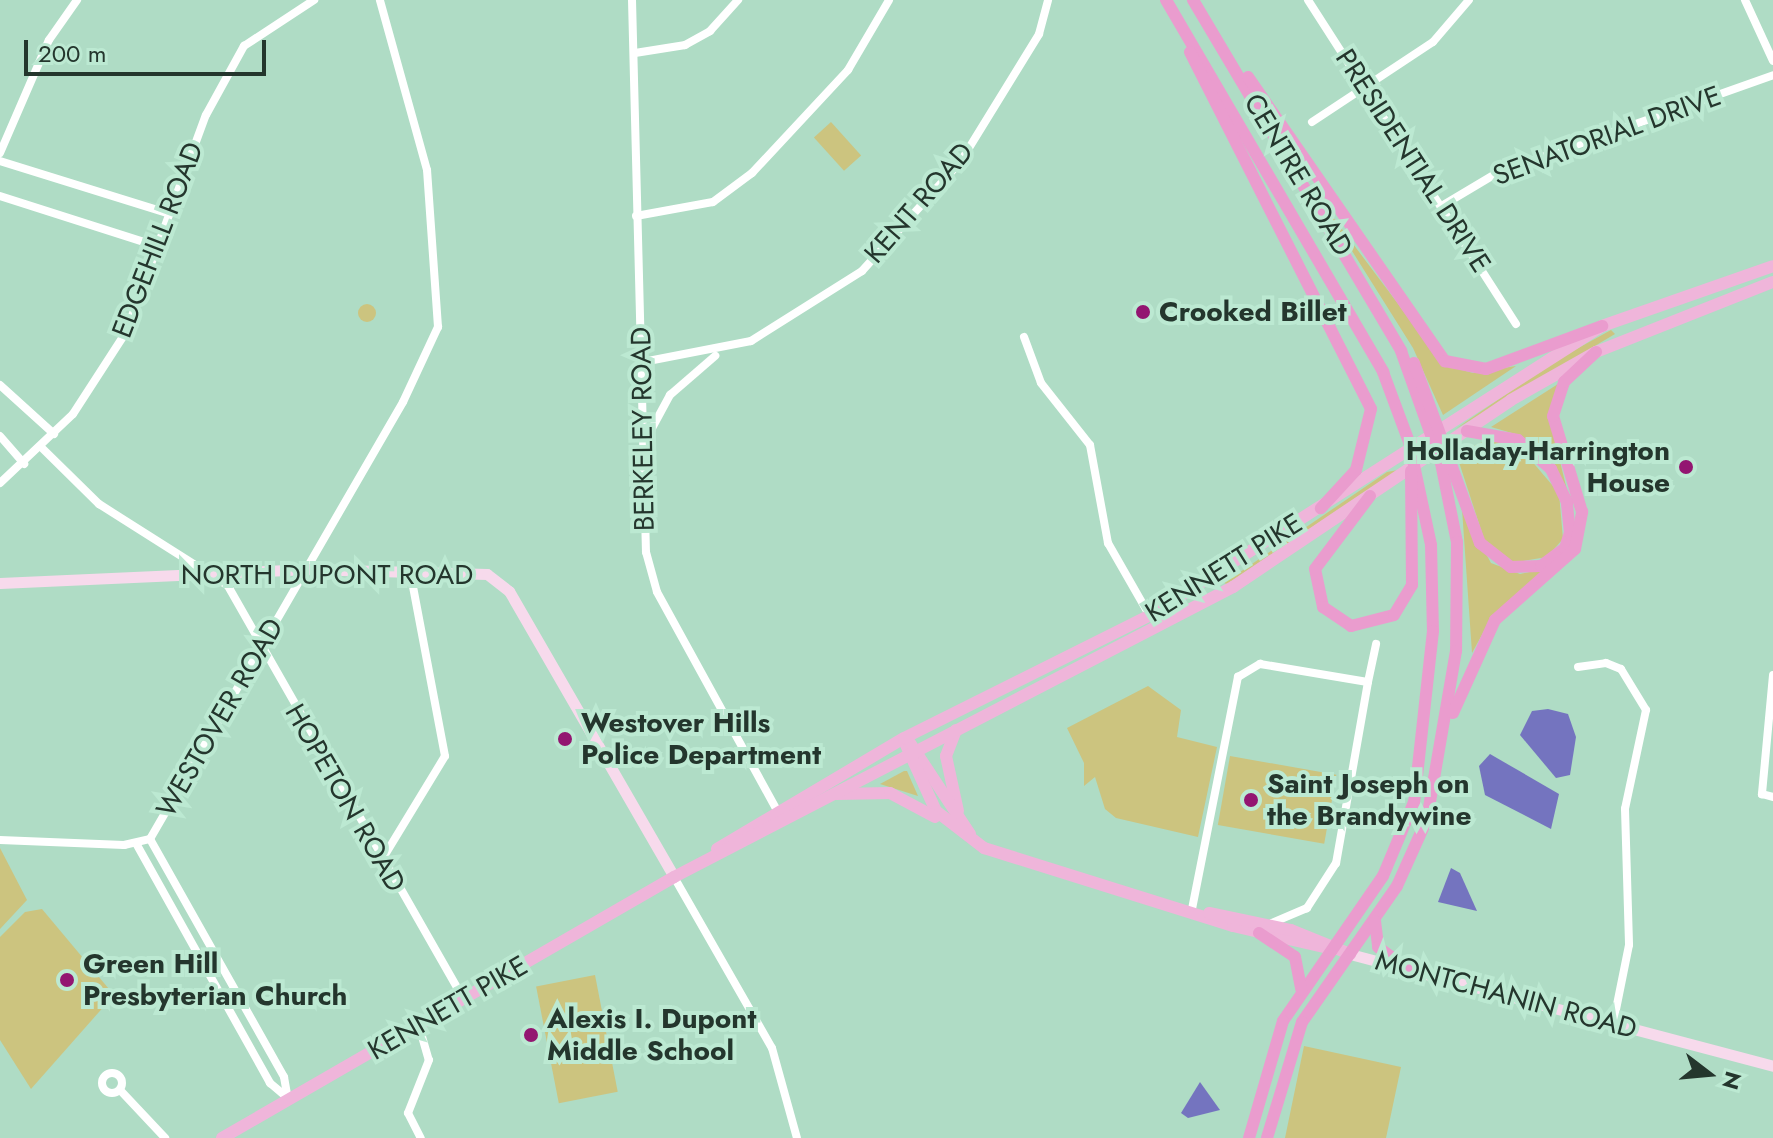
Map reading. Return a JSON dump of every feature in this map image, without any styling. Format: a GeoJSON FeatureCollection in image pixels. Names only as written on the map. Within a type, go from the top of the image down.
{"type":"FeatureCollection","features":[{"type":"Feature","properties":{"kind":"highway","name":"CENTRE ROAD"},"geometry":{"type":"LineString","coordinates":[[1166,0],[1358,321],[1409,442],[1431,545],[1428,700],[1405,831],[1333,949],[1300,991],[1272,1046],[1251,1138]]}},
{"type":"Feature","properties":{"kind":"highway"},"geometry":{"type":"LineString","coordinates":[[1166,0],[1283,247],[1371,409],[1356,470],[1321,508]]}},
{"type":"Feature","properties":{"kind":"highway","name":"CENTRE ROAD"},"geometry":{"type":"LineString","coordinates":[[1193,0],[1361,280],[1413,377],[1452,507],[1459,620],[1443,741],[1427,819],[1375,921],[1295,1036],[1267,1138]]}},
{"type":"Feature","properties":{"kind":"highway"},"geometry":{"type":"LineString","coordinates":[[1200,0],[1435,354],[1486,369],[1602,326]]}},
{"type":"Feature","properties":{"kind":"highway"},"geometry":{"type":"LineString","coordinates":[[1361,280],[1422,377],[1480,543],[1511,567],[1541,566],[1565,548],[1570,533],[1567,502],[1551,469],[1518,440],[1462,434]]}},
{"type":"Feature","properties":{"kind":"highway"},"geometry":{"type":"LineString","coordinates":[[1443,741],[1481,640],[1512,602],[1575,549],[1582,512],[1553,416],[1564,382],[1596,352]]}},
{"type":"Feature","properties":{"kind":"highway"},"geometry":{"type":"LineString","coordinates":[[1370,496],[1315,569],[1323,607],[1351,626],[1394,615],[1412,585],[1409,442]]}},
{"type":"Feature","properties":{"kind":"highway"},"geometry":{"type":"LineString","coordinates":[[1375,921],[1378,947],[1407,969]]}},
{"type":"Feature","properties":{"kind":"highway"},"geometry":{"type":"LineString","coordinates":[[1257,927],[1295,957],[1300,991]]}},
{"type":"Feature","properties":{"kind":"main road","name":"KENNETT PIKE"},"geometry":{"type":"LineString","coordinates":[[674,877],[776,809],[904,738],[1149,616],[1602,326],[1773,266]]}},
{"type":"Feature","properties":{"kind":"main road","name":"KENNETT PIKE"},"geometry":{"type":"LineString","coordinates":[[222,1138],[674,877],[784,823],[911,750],[1233,587],[1397,476],[1596,352],[1773,282]]}},
{"type":"Feature","properties":{"kind":"main road","name":"NORTH DUPONT ROAD"},"geometry":{"type":"LineString","coordinates":[[0,583],[304,569],[474,570],[506,587],[674,877]]}},
{"type":"Feature","properties":{"kind":"main road"},"geometry":{"type":"LineString","coordinates":[[957,728],[947,777],[961,830]]}},
{"type":"Feature","properties":{"kind":"main road","name":"MONTCHANIN ROAD"},"geometry":{"type":"LineString","coordinates":[[904,738],[911,750],[925,795],[961,830],[994,852],[1350,954],[1773,1066]]}},
{"type":"Feature","properties":{"kind":"main road"},"geometry":{"type":"LineString","coordinates":[[825,797],[890,793],[961,830]]}},
{"type":"Feature","properties":{"kind":"street"},"geometry":{"type":"LineString","coordinates":[[0,153],[49,40],[77,0]]}},
{"type":"Feature","properties":{"kind":"street","name":"EDGEHILL ROAD"},"geometry":{"type":"LineString","coordinates":[[0,483],[54,434],[126,332],[160,247],[206,115],[244,46],[314,0]]}},
{"type":"Feature","properties":{"kind":"street","name":"WESTOVER ROAD"},"geometry":{"type":"LineString","coordinates":[[289,1099],[284,1077],[150,839],[417,376],[438,327],[427,170],[380,0]]}},
{"type":"Feature","properties":{"kind":"street","name":"BERKELEY ROAD"},"geometry":{"type":"LineString","coordinates":[[632,0],[636,216],[643,362],[642,528],[657,592],[784,823]]}},
{"type":"Feature","properties":{"kind":"street"},"geometry":{"type":"LineString","coordinates":[[635,53],[685,45],[738,0]]}},
{"type":"Feature","properties":{"kind":"street"},"geometry":{"type":"LineString","coordinates":[[636,216],[713,202],[752,173],[848,70],[889,0]]}},
{"type":"Feature","properties":{"kind":"street","name":"KENT ROAD"},"geometry":{"type":"LineString","coordinates":[[642,447],[686,376],[729,348],[822,302],[903,230],[986,123],[1039,34],[1048,0]]}},
{"type":"Feature","properties":{"kind":"street","name":"PRESIDENTIAL DRIVE"},"geometry":{"type":"LineString","coordinates":[[1308,0],[1445,204],[1516,324]]}},
{"type":"Feature","properties":{"kind":"street"},"geometry":{"type":"LineString","coordinates":[[1312,122],[1365,84],[1433,42],[1469,0]]}},
{"type":"Feature","properties":{"kind":"street"},"geometry":{"type":"LineString","coordinates":[[1745,0],[1773,61]]}},
{"type":"Feature","properties":{"kind":"street","name":"SENATORIAL DRIVE"},"geometry":{"type":"LineString","coordinates":[[1445,204],[1497,173],[1773,75]]}},
{"type":"Feature","properties":{"kind":"street"},"geometry":{"type":"LineString","coordinates":[[0,161],[170,214]]}},
{"type":"Feature","properties":{"kind":"street"},"geometry":{"type":"LineString","coordinates":[[0,196],[160,247]]}},
{"type":"Feature","properties":{"kind":"street"},"geometry":{"type":"LineString","coordinates":[[1024,337],[1041,383],[1090,445],[1108,543],[1156,628]]}},
{"type":"Feature","properties":{"kind":"street","name":"KENT ROAD"},"geometry":{"type":"LineString","coordinates":[[643,362],[729,348]]}},
{"type":"Feature","properties":{"kind":"street"},"geometry":{"type":"LineString","coordinates":[[0,385],[54,434]]}},
{"type":"Feature","properties":{"kind":"street"},"geometry":{"type":"LineString","coordinates":[[0,436],[24,464]]}},
{"type":"Feature","properties":{"kind":"street","name":"HOPETON ROAD"},"geometry":{"type":"LineString","coordinates":[[42,448],[99,504],[216,573],[380,863],[464,1000]]}},
{"type":"Feature","properties":{"kind":"street"},"geometry":{"type":"LineString","coordinates":[[380,863],[445,756],[410,569]]}},
{"type":"Feature","properties":{"kind":"street"},"geometry":{"type":"LineString","coordinates":[[1257,927],[1299,915],[1329,878],[1376,644]]}},
{"type":"Feature","properties":{"kind":"street"},"geometry":{"type":"LineString","coordinates":[[1578,667],[1606,663],[1621,669],[1646,710],[1625,809],[1629,945],[1613,1024]]}},
{"type":"Feature","properties":{"kind":"street"},"geometry":{"type":"LineString","coordinates":[[1198,911],[1238,677],[1260,664],[1368,682]]}},
{"type":"Feature","properties":{"kind":"street"},"geometry":{"type":"LineString","coordinates":[[1773,675],[1762,794],[1773,797]]}},
{"type":"Feature","properties":{"kind":"street"},"geometry":{"type":"LineString","coordinates":[[0,840],[137,845],[150,839]]}},
{"type":"Feature","properties":{"kind":"street","name":"WESTOVER ROAD"},"geometry":{"type":"LineString","coordinates":[[137,845],[270,1083],[289,1099]]}},
{"type":"Feature","properties":{"kind":"street"},"geometry":{"type":"LineString","coordinates":[[674,877],[772,1048],[797,1138]]}},
{"type":"Feature","properties":{"kind":"street"},"geometry":{"type":"LineString","coordinates":[[419,1026],[429,1060],[408,1113],[421,1138]]}},
{"type":"Feature","properties":{"kind":"street"},"geometry":{"type":"LineString","coordinates":[[120,1090],[165,1138]]}},
{"type":"Feature","properties":{"kind":"shaded area"},"geometry":{"type":"Polygon","coordinates":[[[831,122],[861,155],[844,171],[814,137],[831,122]]]}},
{"type":"Feature","properties":{"kind":"shaded area"},"geometry":{"type":"Polygon","coordinates":[[[1320,200],[1444,365],[1473,373],[1516,366],[1443,415],[1413,348],[1320,200]]]}},
{"type":"Feature","properties":{"kind":"shaded area"},"geometry":{"type":"Polygon","coordinates":[[[367,304],[376,313],[367,322],[358,313],[367,304]]]}},
{"type":"Feature","properties":{"kind":"shaded area"},"geometry":{"type":"Polygon","coordinates":[[[1611,330],[1615,334],[1454,430],[1553,362],[1611,330]]]}},
{"type":"Feature","properties":{"kind":"shaded area"},"geometry":{"type":"Polygon","coordinates":[[[1558,384],[1551,425],[1567,490],[1519,435],[1491,427],[1558,384]]]}},
{"type":"Feature","properties":{"kind":"shaded area"},"geometry":{"type":"Polygon","coordinates":[[[1488,440],[1518,445],[1559,493],[1563,539],[1547,557],[1511,563],[1487,548],[1456,453],[1488,440]]]}},
{"type":"Feature","properties":{"kind":"shaded area"},"geometry":{"type":"Polygon","coordinates":[[[1398,470],[1227,584],[1224,583],[1387,472],[1398,470]]]}},
{"type":"Feature","properties":{"kind":"shaded area"},"geometry":{"type":"Polygon","coordinates":[[[1462,509],[1491,563],[1520,574],[1544,569],[1490,620],[1472,653],[1462,509]]]}},
{"type":"Feature","properties":{"kind":"shaded area"},"geometry":{"type":"Polygon","coordinates":[[[1148,686],[1181,710],[1177,737],[1217,747],[1198,837],[1116,818],[1105,809],[1095,777],[1084,786],[1084,763],[1067,728],[1148,686]]]}},
{"type":"Feature","properties":{"kind":"shaded area"},"geometry":{"type":"Polygon","coordinates":[[[1548,709],[1568,714],[1576,737],[1570,775],[1556,778],[1520,735],[1532,711],[1548,709]]]}},
{"type":"Feature","properties":{"kind":"shaded area"},"geometry":{"type":"Polygon","coordinates":[[[1490,754],[1559,794],[1551,829],[1485,795],[1479,766],[1490,754]]]}},
{"type":"Feature","properties":{"kind":"shaded area"},"geometry":{"type":"Polygon","coordinates":[[[1230,756],[1336,775],[1324,844],[1218,825],[1230,756]]]}},
{"type":"Feature","properties":{"kind":"shaded area"},"geometry":{"type":"Polygon","coordinates":[[[904,771],[907,771],[918,796],[880,784],[904,771]]]}},
{"type":"Feature","properties":{"kind":"shaded area"},"geometry":{"type":"Polygon","coordinates":[[[0,848],[27,900],[0,929],[0,848]]]}},
{"type":"Feature","properties":{"kind":"shaded area"},"geometry":{"type":"Polygon","coordinates":[[[1451,868],[1460,873],[1477,911],[1438,902],[1451,868]]]}},
{"type":"Feature","properties":{"kind":"shaded area"},"geometry":{"type":"Polygon","coordinates":[[[42,909],[114,995],[31,1089],[0,1040],[0,937],[25,912],[42,909]]]}},
{"type":"Feature","properties":{"kind":"shaded area"},"geometry":{"type":"Polygon","coordinates":[[[595,975],[618,1092],[559,1103],[536,986],[595,975]]]}},
{"type":"Feature","properties":{"kind":"shaded area"},"geometry":{"type":"Polygon","coordinates":[[[1304,1046],[1401,1067],[1386,1138],[1285,1138],[1304,1046]]]}},
{"type":"Feature","properties":{"kind":"shaded area"},"geometry":{"type":"Polygon","coordinates":[[[1200,1082],[1220,1110],[1188,1118],[1181,1113],[1200,1082]]]}},
{"type":"Feature","properties":{"kind":"place","name":"Crooked Billet"},"geometry":{"type":"Point","coordinates":[1143,312]}},
{"type":"Feature","properties":{"kind":"place","name":"Holladay-Harrington House"},"geometry":{"type":"Point","coordinates":[1686,467]}},
{"type":"Feature","properties":{"kind":"place","name":"Westover Hills Police Department"},"geometry":{"type":"Point","coordinates":[565,739]}},
{"type":"Feature","properties":{"kind":"place","name":"Saint Joseph on the Brandywine"},"geometry":{"type":"Point","coordinates":[1251,800]}},
{"type":"Feature","properties":{"kind":"place","name":"Green Hill Presbyterian Church"},"geometry":{"type":"Point","coordinates":[67,980]}},
{"type":"Feature","properties":{"kind":"place","name":"Alexis I. Dupont Middle School"},"geometry":{"type":"Point","coordinates":[531,1035]}}]}
